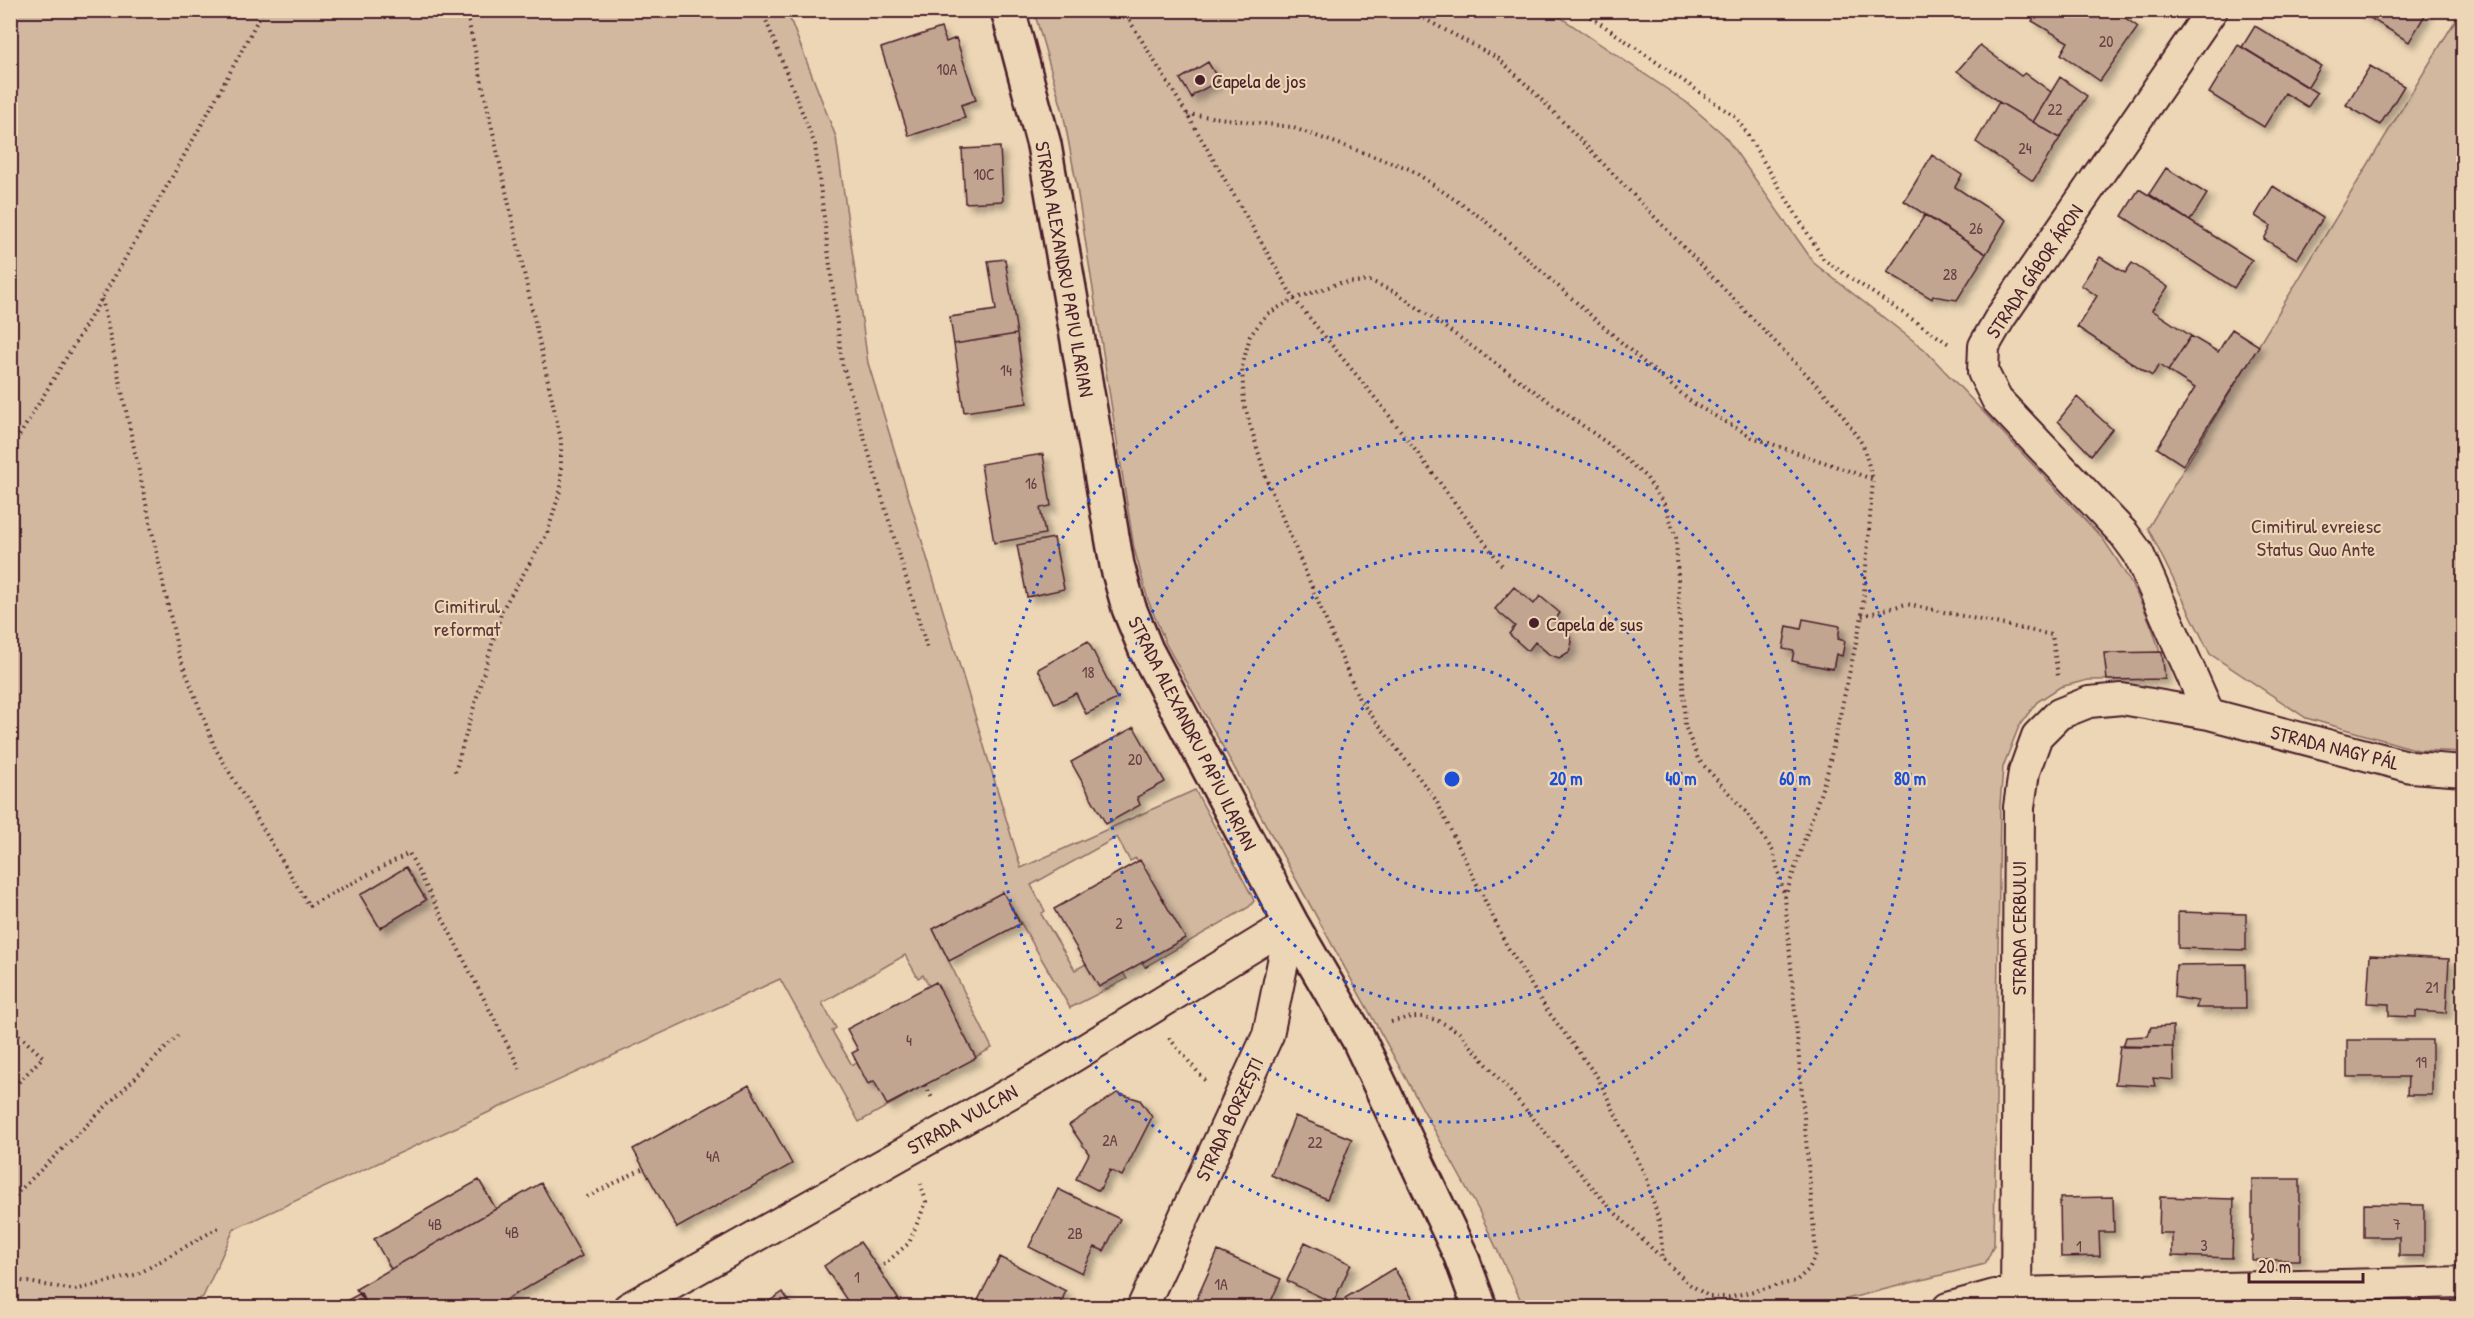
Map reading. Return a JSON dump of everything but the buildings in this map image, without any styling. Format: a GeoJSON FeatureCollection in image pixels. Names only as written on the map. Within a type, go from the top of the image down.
{"type":"FeatureCollection","features":[{"type":"Feature","properties":{"kind":"street","name":"STRADA ALEXANDRU PAPIU ILARIAN"},"geometry":{"type":"LineString","coordinates":[[1008,10],[1044,145],[1117,565],[1129,608],[1146,650],[1292,923],[1358,1038],[1461,1256],[1480,1308]]}},
{"type":"Feature","properties":{"kind":"street","name":"STRADA GÁBOR ÁRON"},"geometry":{"type":"LineString","coordinates":[[2209,714],[2138,553],[2124,534],[1997,400],[1983,372],[1984,346],[2000,318],[2212,10]]}},
{"type":"Feature","properties":{"kind":"street","name":"STRADA CERBULUI"},"geometry":{"type":"LineString","coordinates":[[2016,1300],[2019,807],[2024,772],[2037,736],[2059,714],[2089,702],[2122,699],[2209,714]]}},
{"type":"Feature","properties":{"kind":"street","name":"STRADA NAGY PÁL"},"geometry":{"type":"LineString","coordinates":[[2209,714],[2411,767],[2463,771]]}},
{"type":"Feature","properties":{"kind":"street","name":"STRADA VULCAN"},"geometry":{"type":"LineString","coordinates":[[628,1308],[1053,1069],[1292,923]]}},
{"type":"Feature","properties":{"kind":"street","name":"STRADA BORZEȘTI"},"geometry":{"type":"LineString","coordinates":[[1142,1308],[1268,1035],[1292,923]]}},
{"type":"Feature","properties":{"kind":"street"},"geometry":{"type":"LineString","coordinates":[[1948,1308],[1995,1295],[2016,1300],[2463,1282]]}},
{"type":"Feature","properties":{"kind":"path"},"geometry":{"type":"LineString","coordinates":[[10,451],[102,299],[225,84],[263,10]]}},
{"type":"Feature","properties":{"kind":"path"},"geometry":{"type":"LineString","coordinates":[[455,772],[502,610],[547,534],[561,488],[561,440],[466,10]]}},
{"type":"Feature","properties":{"kind":"path"},"geometry":{"type":"LineString","coordinates":[[762,10],[815,146],[842,363],[927,648]]}},
{"type":"Feature","properties":{"kind":"path"},"geometry":{"type":"LineString","coordinates":[[1122,10],[1187,114],[1294,299],[1385,410],[1504,568]]}},
{"type":"Feature","properties":{"kind":"path"},"geometry":{"type":"LineString","coordinates":[[1408,10],[1499,59],[1535,93],[1835,404],[1863,445],[1873,480],[1862,616],[1827,774],[1785,898]]}},
{"type":"Feature","properties":{"kind":"path"},"geometry":{"type":"LineString","coordinates":[[1581,10],[1737,118],[1824,260],[1950,345]]}},
{"type":"Feature","properties":{"kind":"path"},"geometry":{"type":"LineString","coordinates":[[1187,114],[1291,127],[1410,169],[1483,219],[1641,360],[1694,404],[1752,437],[1873,480]]}},
{"type":"Feature","properties":{"kind":"path"},"geometry":{"type":"LineString","coordinates":[[1387,1023],[1413,1015],[1436,1018],[1460,1032],[1612,1210],[1689,1284],[1710,1297],[1729,1298],[1796,1281],[1809,1269],[1816,1254],[1785,898],[1773,851],[1746,812],[1698,759],[1685,726],[1676,538],[1666,507],[1646,477],[1607,443],[1397,293],[1371,281],[1340,283],[1294,299],[1267,314],[1250,336],[1242,366],[1244,404],[1266,478],[1359,699],[1437,800],[1508,946],[1547,1010],[1598,1078],[1647,1179],[1660,1225],[1663,1258]]}},
{"type":"Feature","properties":{"kind":"path"},"geometry":{"type":"LineString","coordinates":[[102,299],[178,652],[215,748],[309,906],[409,853],[520,1070]]}},
{"type":"Feature","properties":{"kind":"path"},"geometry":{"type":"LineString","coordinates":[[1862,616],[1906,604],[2052,635],[2060,687],[2059,714]]}},
{"type":"Feature","properties":{"kind":"path"},"geometry":{"type":"LineString","coordinates":[[1143,961],[1150,972]]}},
{"type":"Feature","properties":{"kind":"path"},"geometry":{"type":"LineString","coordinates":[[10,1027],[43,1057],[10,1091]]}},
{"type":"Feature","properties":{"kind":"path"},"geometry":{"type":"LineString","coordinates":[[10,1200],[178,1036]]}},
{"type":"Feature","properties":{"kind":"path"},"geometry":{"type":"LineString","coordinates":[[1168,1038],[1207,1083]]}},
{"type":"Feature","properties":{"kind":"path"},"geometry":{"type":"LineString","coordinates":[[587,1197],[644,1168]]}},
{"type":"Feature","properties":{"kind":"path"},"geometry":{"type":"LineString","coordinates":[[879,1269],[909,1243],[926,1202],[922,1187]]}},
{"type":"Feature","properties":{"kind":"path"},"geometry":{"type":"LineString","coordinates":[[10,1279],[75,1290],[138,1274],[218,1228]]}},
{"type":"Feature","properties":{"kind":"green space","name":"Cimitirul reformat"},"geometry":{"type":"Polygon","coordinates":[[[10,11],[787,11],[836,137],[868,363],[1021,868],[1195,790],[1254,901],[1249,907],[1145,967],[1129,940],[1157,896],[1136,858],[1130,861],[1117,837],[1031,885],[1045,911],[1041,914],[1075,970],[1110,951],[1127,979],[1070,1008],[1003,892],[933,929],[992,1048],[932,1081],[918,1055],[943,1010],[923,975],[918,978],[905,955],[822,1003],[836,1028],[832,1031],[852,1065],[857,1063],[869,1083],[904,1064],[918,1089],[859,1122],[780,979],[234,1229],[203,1297],[184,1307],[11,1307],[10,11]]]}},
{"type":"Feature","properties":{"kind":"green space"},"geometry":{"type":"Polygon","coordinates":[[[1034,11],[1551,11],[1686,102],[1724,135],[1815,264],[1924,349],[2103,539],[2143,605],[2157,641],[2165,679],[2088,680],[2060,687],[2037,702],[2019,726],[2003,767],[2000,805],[1994,1245],[1985,1264],[1815,1307],[1524,1307],[1478,1209],[1166,644],[1148,600],[1134,548],[1063,112],[1034,11]]]}},
{"type":"Feature","properties":{"kind":"green space","name":"Cimitirul evreiesc Status Quo Ante"},"geometry":{"type":"Polygon","coordinates":[[[2463,11],[2463,752],[2418,750],[2306,718],[2210,654],[2148,528],[2463,11]]]}},
{"type":"Feature","properties":{"kind":"place","name":"Capela de jos"},"geometry":{"type":"Point","coordinates":[1200,80]}},
{"type":"Feature","properties":{"kind":"place","name":"Capela de sus"},"geometry":{"type":"Point","coordinates":[1534,623]}}]}
